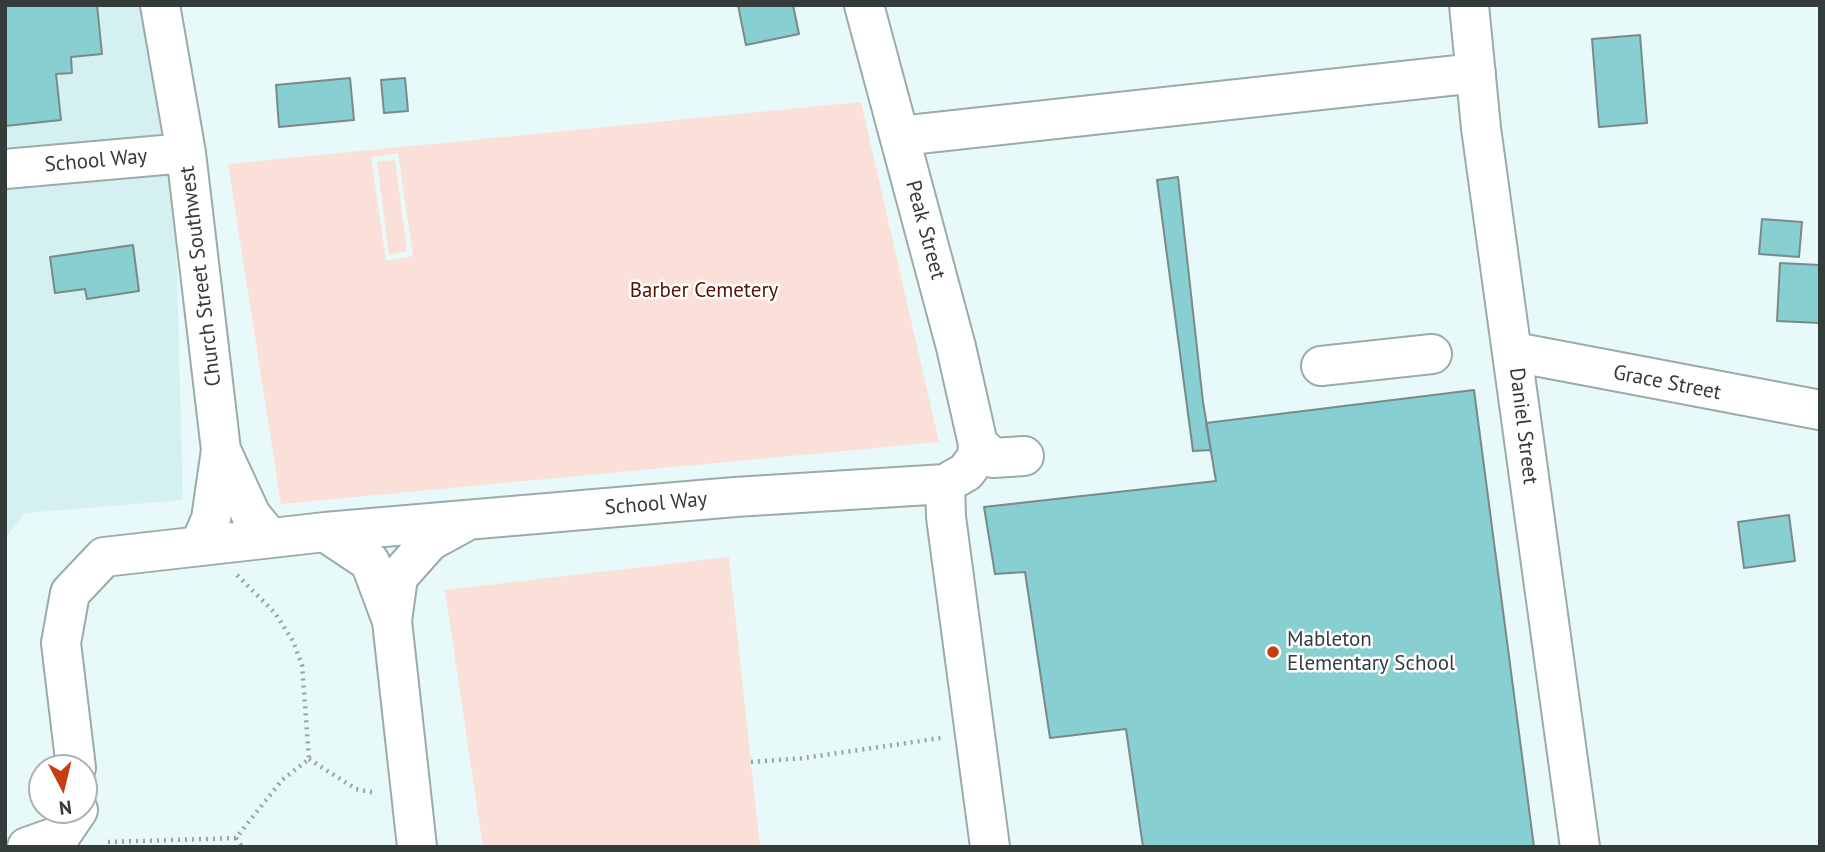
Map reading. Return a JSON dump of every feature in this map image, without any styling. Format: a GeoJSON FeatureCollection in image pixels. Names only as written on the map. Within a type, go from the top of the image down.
{"type":"FeatureCollection","features":[{"type":"Feature","properties":{"kind":"street","name":"Church Street Southwest"},"geometry":{"type":"LineString","coordinates":[[160,5],[186,153],[221,450],[211,519],[200,545]]}},
{"type":"Feature","properties":{"kind":"street","name":"Peak Street"},"geometry":{"type":"LineString","coordinates":[[864,5],[956,347],[978,451]]}},
{"type":"Feature","properties":{"kind":"street","name":"Daniel Street"},"geometry":{"type":"LineString","coordinates":[[1469,5],[1580,847]]}},
{"type":"Feature","properties":{"kind":"street"},"geometry":{"type":"LineString","coordinates":[[900,135],[1476,73]]}},
{"type":"Feature","properties":{"kind":"street","name":"School Way"},"geometry":{"type":"LineString","coordinates":[[5,169],[186,153]]}},
{"type":"Feature","properties":{"kind":"street","name":"Grace Street"},"geometry":{"type":"LineString","coordinates":[[1514,352],[1820,410]]}},
{"type":"Feature","properties":{"kind":"street"},"geometry":{"type":"LineString","coordinates":[[1321,366],[1432,354]]}},
{"type":"Feature","properties":{"kind":"street"},"geometry":{"type":"LineString","coordinates":[[221,450],[251,515],[270,538]]}},
{"type":"Feature","properties":{"kind":"street"},"geometry":{"type":"LineString","coordinates":[[990,847],[946,517],[944,484],[966,472],[978,451],[993,458],[1024,456]]}},
{"type":"Feature","properties":{"kind":"street","name":"School Way"},"geometry":{"type":"LineString","coordinates":[[325,532],[735,497],[944,484]]}},
{"type":"Feature","properties":{"kind":"street"},"geometry":{"type":"LineString","coordinates":[[417,847],[392,621],[398,577],[430,541],[470,520]]}},
{"type":"Feature","properties":{"kind":"street"},"geometry":{"type":"LineString","coordinates":[[74,754],[61,643],[70,593],[104,557],[325,532],[370,562],[392,621]]}},
{"type":"Feature","properties":{"kind":"street"},"geometry":{"type":"LineString","coordinates":[[27,847],[61,835],[69,824]]}},
{"type":"Feature","properties":{"kind":"street"},"geometry":{"type":"LineString","coordinates":[[86,824],[97,844]]}},
{"type":"Feature","properties":{"kind":"path"},"geometry":{"type":"LineString","coordinates":[[233,564],[239,580],[255,591],[275,613],[293,641],[302,665],[309,759]]}},
{"type":"Feature","properties":{"kind":"path"},"geometry":{"type":"LineString","coordinates":[[751,762],[804,758],[975,733]]}},
{"type":"Feature","properties":{"kind":"path"},"geometry":{"type":"LineString","coordinates":[[309,759],[356,789],[387,795]]}},
{"type":"Feature","properties":{"kind":"path"},"geometry":{"type":"LineString","coordinates":[[97,844],[236,838],[282,780],[309,759]]}},
{"type":"Feature","properties":{"kind":"path"},"geometry":{"type":"LineString","coordinates":[[236,838],[242,847]]}},
{"type":"Feature","properties":{"kind":"shaded area"},"geometry":{"type":"Polygon","coordinates":[[[5,5],[163,5],[173,128],[183,500],[25,513],[5,539],[5,5]]]}},
{"type":"Feature","properties":{"kind":"green space","name":"Barber Cemetery"},"geometry":{"type":"Polygon","coordinates":[[[861,102],[939,442],[281,504],[228,164],[861,102]],[[398,153],[371,157],[386,261],[413,256],[398,153]]]}},
{"type":"Feature","properties":{"kind":"green space"},"geometry":{"type":"Polygon","coordinates":[[[395,160],[407,251],[389,255],[377,162],[395,160]]]}},
{"type":"Feature","properties":{"kind":"green space"},"geometry":{"type":"Polygon","coordinates":[[[729,557],[760,847],[483,847],[445,590],[729,557]]]}},
{"type":"Feature","properties":{"kind":"building"},"geometry":{"type":"Polygon","coordinates":[[[5,5],[97,5],[102,54],[71,57],[72,73],[56,74],[61,120],[5,126],[5,5]]]}},
{"type":"Feature","properties":{"kind":"building"},"geometry":{"type":"Polygon","coordinates":[[[738,5],[793,5],[799,34],[746,45],[738,5]]]}},
{"type":"Feature","properties":{"kind":"building"},"geometry":{"type":"Polygon","coordinates":[[[1640,35],[1647,123],[1599,127],[1592,39],[1640,35]]]}},
{"type":"Feature","properties":{"kind":"building"},"geometry":{"type":"Polygon","coordinates":[[[350,78],[354,120],[279,127],[276,85],[350,78]]]}},
{"type":"Feature","properties":{"kind":"building"},"geometry":{"type":"Polygon","coordinates":[[[405,78],[408,111],[384,113],[381,80],[405,78]]]}},
{"type":"Feature","properties":{"kind":"building"},"geometry":{"type":"Polygon","coordinates":[[[1178,177],[1203,402],[1211,450],[1193,451],[1157,180],[1178,177]]]}},
{"type":"Feature","properties":{"kind":"building"},"geometry":{"type":"Polygon","coordinates":[[[1762,219],[1802,222],[1799,257],[1759,254],[1762,219]]]}},
{"type":"Feature","properties":{"kind":"building"},"geometry":{"type":"Polygon","coordinates":[[[133,245],[139,291],[87,299],[85,289],[55,293],[50,257],[133,245]]]}},
{"type":"Feature","properties":{"kind":"building"},"geometry":{"type":"Polygon","coordinates":[[[1780,263],[1820,265],[1820,323],[1777,321],[1780,263]]]}},
{"type":"Feature","properties":{"kind":"building","name":"Mableton Elementary School"},"geometry":{"type":"Polygon","coordinates":[[[1474,390],[1534,847],[1143,847],[1126,729],[1050,738],[1025,572],[995,574],[984,507],[1216,481],[1206,423],[1474,390]]]}},
{"type":"Feature","properties":{"kind":"building"},"geometry":{"type":"Polygon","coordinates":[[[1789,515],[1795,561],[1744,568],[1738,522],[1789,515]]]}},
{"type":"Feature","properties":{"kind":"place","name":"Mableton Elementary School"},"geometry":{"type":"Point","coordinates":[1273,652]}}]}
